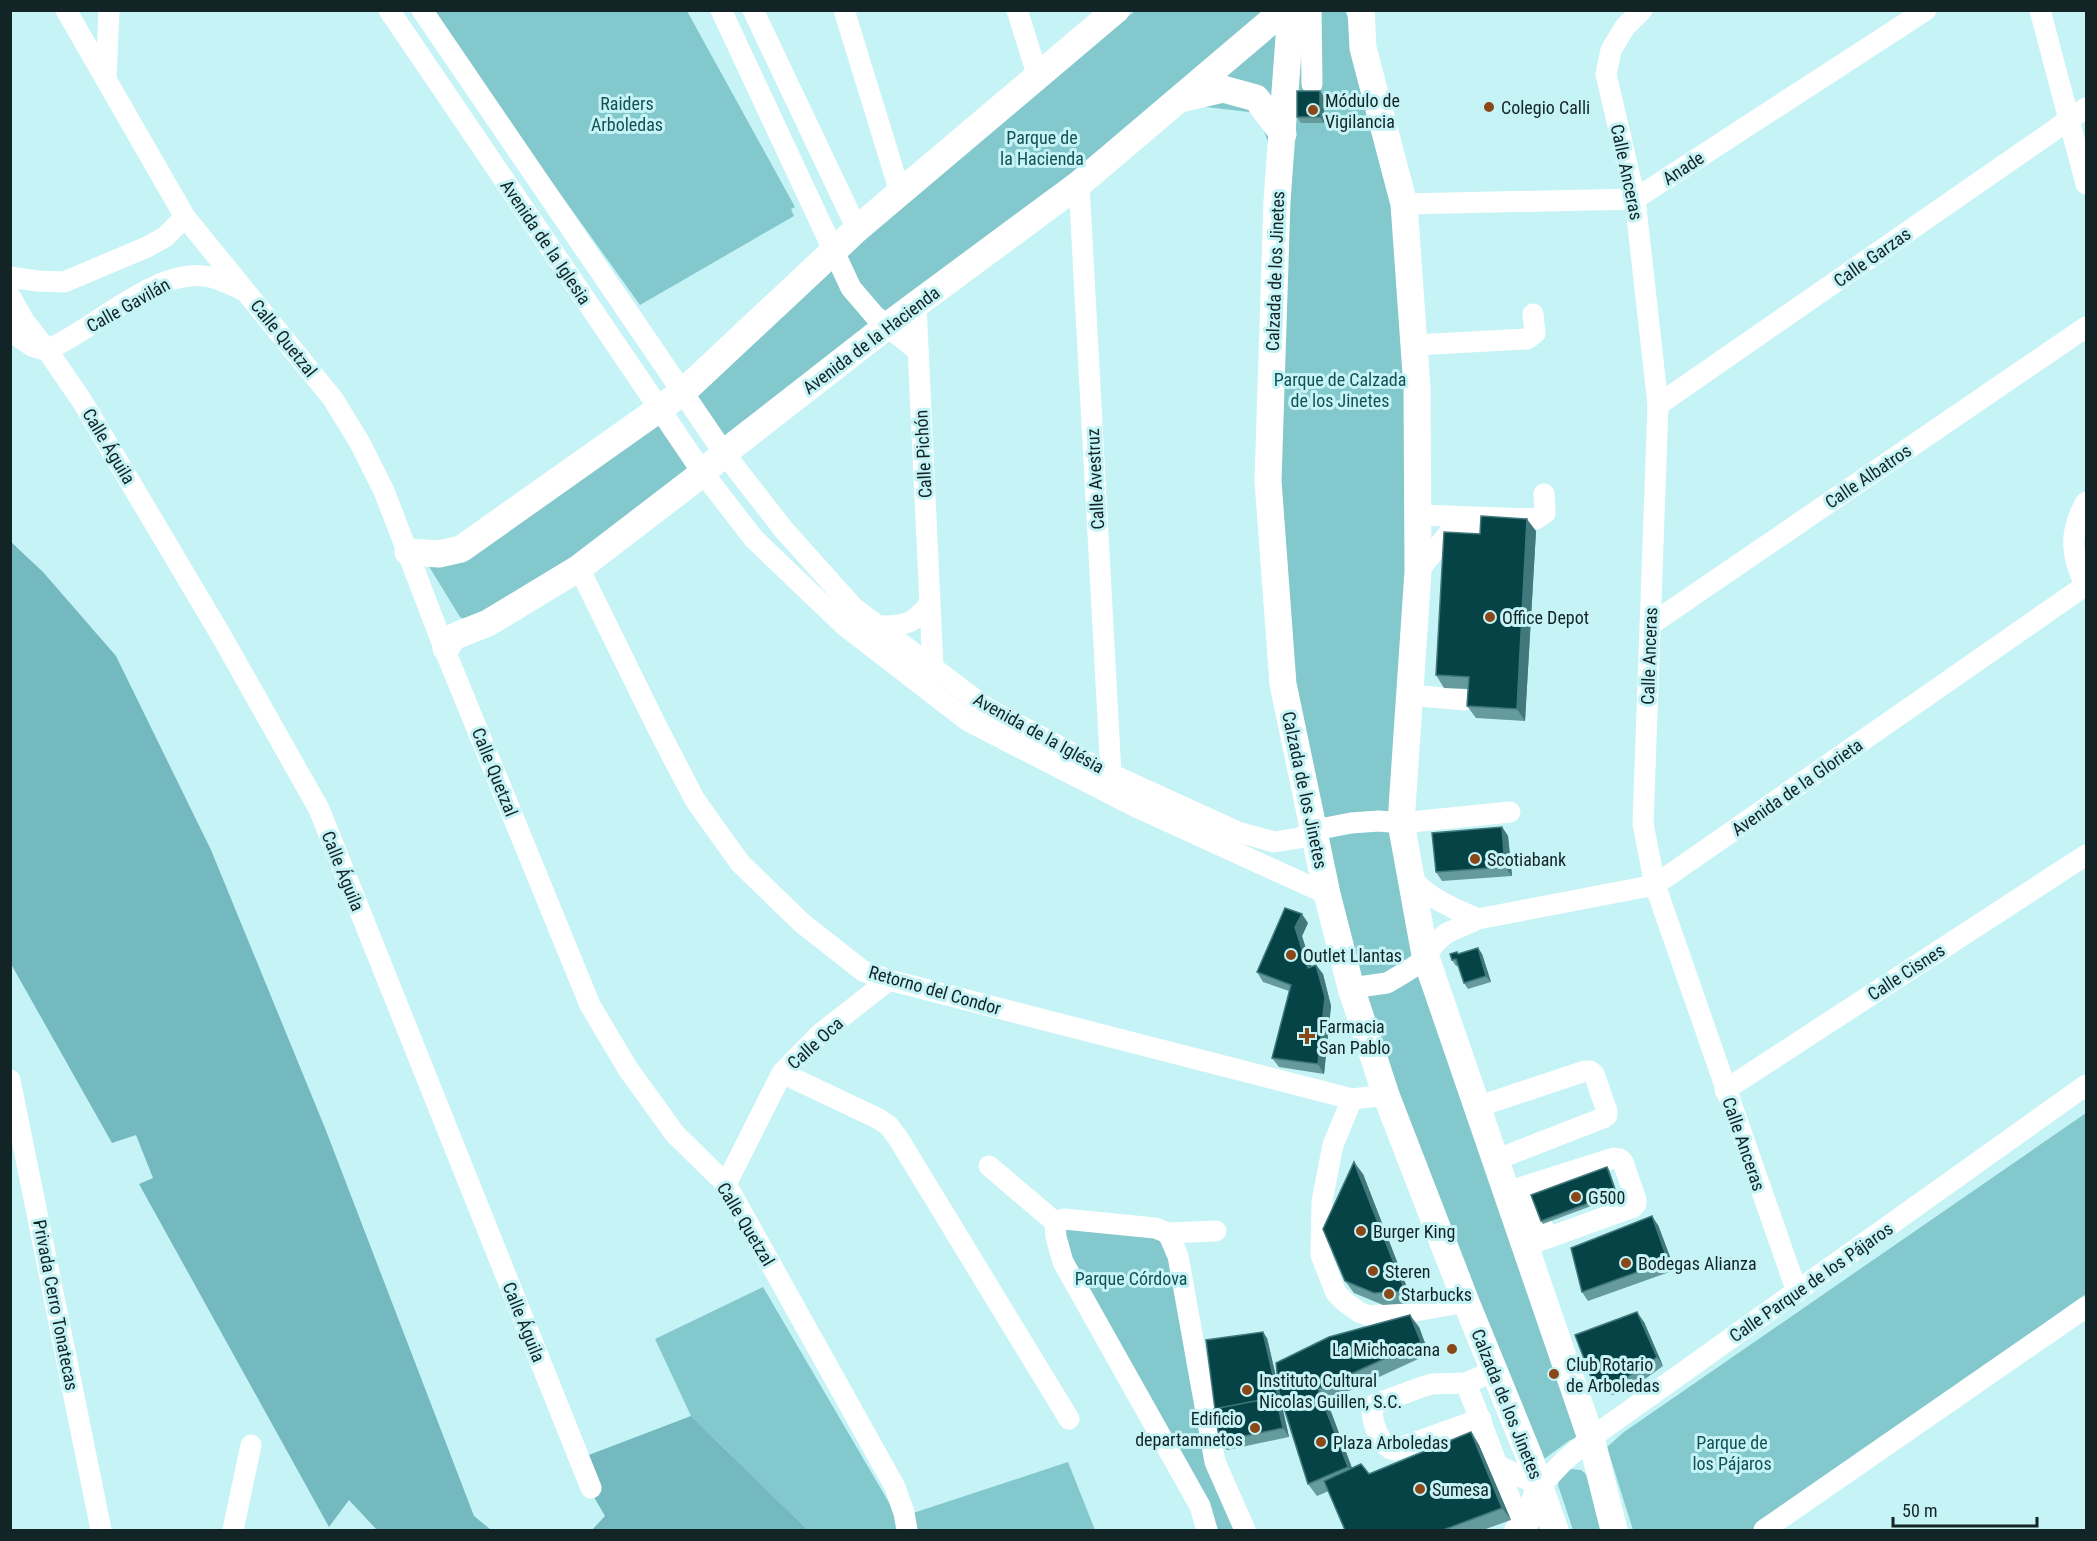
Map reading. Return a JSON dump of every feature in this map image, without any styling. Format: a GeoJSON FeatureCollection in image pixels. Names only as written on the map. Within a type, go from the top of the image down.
{"type":"FeatureCollection","features":[{"type":"Feature","properties":{"kind":"main road"},"geometry":{"type":"LineString","coordinates":[[408,552],[439,554],[461,549],[660,410],[683,392],[857,229],[1116,10]]}},
{"type":"Feature","properties":{"kind":"main road","name":"Avenida de la Hacienda"},"geometry":{"type":"LineString","coordinates":[[447,653],[453,637],[488,623],[579,568],[703,473],[724,453],[887,326],[1078,184],[1284,10]]}},
{"type":"Feature","properties":{"kind":"main road","name":"Calzada de los Jinetes"},"geometry":{"type":"LineString","coordinates":[[1291,10],[1277,201],[1268,481],[1283,684],[1327,894],[1351,988],[1386,1095],[1540,1486],[1555,1530]]}},
{"type":"Feature","properties":{"kind":"main road"},"geometry":{"type":"LineString","coordinates":[[1361,10],[1364,48],[1404,204],[1417,388],[1418,572],[1401,823],[1409,876],[1425,956],[1495,1160],[1517,1189],[1536,1242],[1591,1438],[1614,1530]]}},
{"type":"Feature","properties":{"kind":"main road"},"geometry":{"type":"LineString","coordinates":[[1180,99],[1224,89],[1256,98],[1282,134]]}},
{"type":"Feature","properties":{"kind":"main road"},"geometry":{"type":"LineString","coordinates":[[1519,1528],[1529,1517],[1540,1486]]}},
{"type":"Feature","properties":{"kind":"street","name":"Calle Quetzal"},"geometry":{"type":"LineString","coordinates":[[66,10],[185,217],[333,399],[350,425],[384,492],[590,1005],[628,1070],[675,1134],[726,1184],[895,1487],[907,1530]]}},
{"type":"Feature","properties":{"kind":"street"},"geometry":{"type":"LineString","coordinates":[[106,78],[109,10]]}},
{"type":"Feature","properties":{"kind":"street","name":"Avenida de la Iglesia"},"geometry":{"type":"LineString","coordinates":[[389,10],[703,473]]}},
{"type":"Feature","properties":{"kind":"street","name":"Avenida de la Iglesia"},"geometry":{"type":"LineString","coordinates":[[422,10],[724,453]]}},
{"type":"Feature","properties":{"kind":"street"},"geometry":{"type":"LineString","coordinates":[[721,10],[851,288],[863,304],[918,351]]}},
{"type":"Feature","properties":{"kind":"street"},"geometry":{"type":"LineString","coordinates":[[753,10],[857,229]]}},
{"type":"Feature","properties":{"kind":"street"},"geometry":{"type":"LineString","coordinates":[[844,10],[900,192]]}},
{"type":"Feature","properties":{"kind":"street"},"geometry":{"type":"LineString","coordinates":[[1017,10],[1038,77]]}},
{"type":"Feature","properties":{"kind":"street"},"geometry":{"type":"LineString","coordinates":[[1311,10],[1312,84]]}},
{"type":"Feature","properties":{"kind":"street","name":"Calle Anceras"},"geometry":{"type":"LineString","coordinates":[[1642,10],[1625,27],[1611,50],[1606,74],[1635,199],[1658,405],[1643,824],[1655,885],[1797,1292]]}},
{"type":"Feature","properties":{"kind":"street","name":"Anade"},"geometry":{"type":"LineString","coordinates":[[1635,199],[1926,10]]}},
{"type":"Feature","properties":{"kind":"street"},"geometry":{"type":"LineString","coordinates":[[2040,10],[2078,114],[2086,183]]}},
{"type":"Feature","properties":{"kind":"street","name":"Calle Garzas"},"geometry":{"type":"LineString","coordinates":[[1658,405],[2078,114]]}},
{"type":"Feature","properties":{"kind":"street","name":"Calle Avestruz"},"geometry":{"type":"LineString","coordinates":[[1078,184],[1111,774]]}},
{"type":"Feature","properties":{"kind":"street"},"geometry":{"type":"LineString","coordinates":[[1404,204],[1635,199]]}},
{"type":"Feature","properties":{"kind":"street"},"geometry":{"type":"LineString","coordinates":[[10,276],[37,281],[64,282],[147,247],[165,237],[185,217]]}},
{"type":"Feature","properties":{"kind":"street","name":"Calle Gavilán"},"geometry":{"type":"LineString","coordinates":[[47,350],[60,345],[114,309],[168,280],[190,275],[207,276],[246,291]]}},
{"type":"Feature","properties":{"kind":"street","name":"Calle Águila"},"geometry":{"type":"LineString","coordinates":[[10,296],[24,321],[82,401],[216,627],[318,809],[591,1488]]}},
{"type":"Feature","properties":{"kind":"street","name":"Calle Pichón"},"geometry":{"type":"LineString","coordinates":[[916,306],[933,668]]}},
{"type":"Feature","properties":{"kind":"street"},"geometry":{"type":"LineString","coordinates":[[1414,345],[1527,339],[1535,333],[1533,314]]}},
{"type":"Feature","properties":{"kind":"street","name":"Calle Albatros"},"geometry":{"type":"LineString","coordinates":[[1650,625],[2086,327]]}},
{"type":"Feature","properties":{"kind":"street"},"geometry":{"type":"LineString","coordinates":[[10,331],[32,346],[47,350]]}},
{"type":"Feature","properties":{"kind":"street","name":"Avenida de la Iglésia"},"geometry":{"type":"LineString","coordinates":[[724,453],[784,530],[854,608],[985,707],[1111,774],[1238,831],[1274,842],[1299,838],[1315,830],[1351,823],[1378,821],[1401,823],[1510,812]]}},
{"type":"Feature","properties":{"kind":"street","name":"Avenida de la Iglésia"},"geometry":{"type":"LineString","coordinates":[[703,473],[754,539],[845,626],[968,721],[1134,806],[1327,894]]}},
{"type":"Feature","properties":{"kind":"street"},"geometry":{"type":"LineString","coordinates":[[1417,515],[1536,519],[1545,513],[1544,494]]}},
{"type":"Feature","properties":{"kind":"street"},"geometry":{"type":"LineString","coordinates":[[2086,502],[2078,517],[2073,540],[2076,564],[2086,586]]}},
{"type":"Feature","properties":{"kind":"street"},"geometry":{"type":"LineString","coordinates":[[1418,572],[1450,532],[1458,529],[1482,529]]}},
{"type":"Feature","properties":{"kind":"street","name":"Retorno del Condor"},"geometry":{"type":"LineString","coordinates":[[579,568],[695,800],[740,863],[802,923],[863,970],[889,980],[1352,1099],[1386,1095]]}},
{"type":"Feature","properties":{"kind":"street","name":"Avenida de la Glorieta"},"geometry":{"type":"LineString","coordinates":[[1351,988],[1387,982],[1418,964],[1447,933],[1478,919],[1655,885],[2086,586]]}},
{"type":"Feature","properties":{"kind":"street"},"geometry":{"type":"LineString","coordinates":[[878,626],[898,626],[911,622],[930,603]]}},
{"type":"Feature","properties":{"kind":"street"},"geometry":{"type":"LineString","coordinates":[[1409,695],[1466,700]]}},
{"type":"Feature","properties":{"kind":"street","name":"Calle Cisnes"},"geometry":{"type":"LineString","coordinates":[[1725,1090],[2086,855]]}},
{"type":"Feature","properties":{"kind":"street"},"geometry":{"type":"LineString","coordinates":[[1409,876],[1434,899],[1478,919]]}},
{"type":"Feature","properties":{"kind":"street","name":"Calle Oca"},"geometry":{"type":"LineString","coordinates":[[726,1184],[782,1073],[820,1034],[889,980]]}},
{"type":"Feature","properties":{"kind":"street"},"geometry":{"type":"LineString","coordinates":[[1477,1107],[1585,1071],[1594,1074],[1607,1111],[1607,1115],[1603,1118],[1495,1160]]}},
{"type":"Feature","properties":{"kind":"street"},"geometry":{"type":"LineString","coordinates":[[782,1073],[879,1119],[889,1126],[1068,1419]]}},
{"type":"Feature","properties":{"kind":"street","name":"Privada Cerro Tonatecas"},"geometry":{"type":"LineString","coordinates":[[10,1080],[101,1530]]}},
{"type":"Feature","properties":{"kind":"street","name":"Calle Parque de los Pájaros"},"geometry":{"type":"LineString","coordinates":[[1540,1486],[1591,1438],[2086,1085]]}},
{"type":"Feature","properties":{"kind":"street"},"geometry":{"type":"LineString","coordinates":[[1352,1099],[1333,1145],[1322,1201],[1321,1255],[1336,1293],[1359,1312],[1370,1316],[1410,1312],[1466,1302]]}},
{"type":"Feature","properties":{"kind":"street"},"geometry":{"type":"LineString","coordinates":[[1517,1189],[1614,1158],[1620,1158],[1623,1162],[1636,1204],[1633,1207],[1536,1242]]}},
{"type":"Feature","properties":{"kind":"street"},"geometry":{"type":"LineString","coordinates":[[989,1166],[1054,1222],[1063,1262],[1200,1506],[1207,1530]]}},
{"type":"Feature","properties":{"kind":"street"},"geometry":{"type":"LineString","coordinates":[[1054,1222],[1064,1219],[1075,1220],[1155,1228],[1168,1233],[1216,1231]]}},
{"type":"Feature","properties":{"kind":"street"},"geometry":{"type":"LineString","coordinates":[[1168,1233],[1178,1256],[1215,1462],[1245,1530]]}},
{"type":"Feature","properties":{"kind":"street"},"geometry":{"type":"LineString","coordinates":[[1764,1530],[2086,1307]]}},
{"type":"Feature","properties":{"kind":"street"},"geometry":{"type":"LineString","coordinates":[[1481,1419],[1394,1450],[1388,1449],[1384,1444],[1372,1415],[1372,1409],[1375,1404],[1432,1384],[1466,1383],[1494,1371]]}},
{"type":"Feature","properties":{"kind":"street"},"geometry":{"type":"LineString","coordinates":[[1466,1383],[1499,1467],[1519,1528]]}},
{"type":"Feature","properties":{"kind":"street"},"geometry":{"type":"LineString","coordinates":[[233,1530],[251,1445]]}},
{"type":"Feature","properties":{"kind":"street"},"geometry":{"type":"LineString","coordinates":[[1499,1467],[1540,1486]]}},
{"type":"Feature","properties":{"kind":"green space","name":"Raiders Arboledas"},"geometry":{"type":"Polygon","coordinates":[[[429,11],[687,11],[795,207],[791,209],[794,216],[640,305],[429,11]]]}},
{"type":"Feature","properties":{"kind":"green space","name":"Parque de la Hacienda"},"geometry":{"type":"Polygon","coordinates":[[[1135,11],[1279,11],[886,322],[837,252],[1135,11]]]}},
{"type":"Feature","properties":{"kind":"green space","name":"Parque de Calzada de los Jinetes"},"geometry":{"type":"Polygon","coordinates":[[[1291,11],[1345,11],[1361,48],[1401,204],[1413,387],[1397,826],[1583,1436],[1570,1440],[1540,1462],[1389,1094],[1284,684],[1270,147],[1257,113],[1181,104],[1291,11]]]}},
{"type":"Feature","properties":{"kind":"green space"},"geometry":{"type":"Polygon","coordinates":[[[833,254],[880,326],[725,449],[686,393],[833,254]]]}},
{"type":"Feature","properties":{"kind":"green space"},"geometry":{"type":"Polygon","coordinates":[[[657,418],[697,473],[578,565],[469,621],[460,617],[425,560],[657,418]]]}},
{"type":"Feature","properties":{"kind":"green space","name":"Parque de los Pájaros"},"geometry":{"type":"Polygon","coordinates":[[[2086,1113],[2086,1294],[1755,1530],[1633,1530],[1607,1447],[1624,1432],[2086,1113]]]}},
{"type":"Feature","properties":{"kind":"green space","name":"Parque Córdova"},"geometry":{"type":"Polygon","coordinates":[[[1065,1222],[1167,1235],[1214,1463],[1244,1530],[1209,1530],[1065,1262],[1065,1222]]]}},
{"type":"Feature","properties":{"kind":"green space"},"geometry":{"type":"Polygon","coordinates":[[[763,1287],[898,1518],[1068,1462],[1095,1530],[808,1530],[691,1416],[655,1339],[763,1287]]]}},
{"type":"Feature","properties":{"kind":"green space"},"geometry":{"type":"Polygon","coordinates":[[[1570,1469],[1581,1470],[1589,1477],[1604,1530],[1573,1530],[1558,1485],[1559,1480],[1570,1469]]]}},
{"type":"Feature","properties":{"kind":"shaded area"},"geometry":{"type":"Polygon","coordinates":[[[10,541],[43,572],[116,656],[211,850],[325,1128],[474,1516],[491,1530],[377,1530],[349,1500],[329,1527],[139,1184],[153,1178],[136,1135],[112,1143],[11,964],[10,541]]]}},
{"type":"Feature","properties":{"kind":"shaded area"},"geometry":{"type":"Polygon","coordinates":[[[691,1416],[808,1530],[592,1530],[605,1516],[573,1461],[691,1416]]]}},
{"type":"Feature","properties":{"kind":"building","name":"Módulo de Vigilancia"},"geometry":{"type":"Polygon","coordinates":[[[1297,91],[1320,91],[1320,117],[1297,117],[1297,91]]]}},
{"type":"Feature","properties":{"kind":"building","name":"Office Depot"},"geometry":{"type":"Polygon","coordinates":[[[1481,516],[1527,519],[1517,709],[1467,706],[1469,677],[1436,675],[1444,532],[1480,534],[1481,516]]]}},
{"type":"Feature","properties":{"kind":"building","name":"Scotiabank"},"geometry":{"type":"Polygon","coordinates":[[[1502,827],[1505,867],[1436,872],[1432,833],[1502,827]]]}},
{"type":"Feature","properties":{"kind":"building"},"geometry":{"type":"Polygon","coordinates":[[[1285,908],[1302,914],[1295,927],[1308,968],[1316,965],[1325,997],[1318,1064],[1272,1058],[1291,985],[1257,972],[1285,908]]]}},
{"type":"Feature","properties":{"kind":"building"},"geometry":{"type":"Polygon","coordinates":[[[1478,948],[1486,976],[1464,983],[1456,959],[1452,960],[1450,954],[1478,948]]]}},
{"type":"Feature","properties":{"kind":"building"},"geometry":{"type":"Polygon","coordinates":[[[1354,1162],[1405,1291],[1374,1293],[1345,1281],[1323,1229],[1354,1162]]]}},
{"type":"Feature","properties":{"kind":"building","name":"G500"},"geometry":{"type":"Polygon","coordinates":[[[1607,1167],[1616,1193],[1541,1221],[1531,1195],[1607,1167]]]}},
{"type":"Feature","properties":{"kind":"building","name":"Bodegas Alianza"},"geometry":{"type":"Polygon","coordinates":[[[1652,1216],[1668,1261],[1582,1292],[1571,1248],[1652,1216]]]}},
{"type":"Feature","properties":{"kind":"building"},"geometry":{"type":"Polygon","coordinates":[[[1637,1312],[1657,1357],[1620,1382],[1610,1386],[1599,1385],[1591,1377],[1575,1335],[1637,1312]]]}},
{"type":"Feature","properties":{"kind":"building","name":"Plaza Arboledas"},"geometry":{"type":"Polygon","coordinates":[[[1410,1315],[1421,1342],[1318,1389],[1348,1467],[1308,1484],[1279,1392],[1276,1363],[1329,1337],[1410,1315]]]}},
{"type":"Feature","properties":{"kind":"building","name":"Instituto Cultural Nicolas Guillen, S.C."},"geometry":{"type":"Polygon","coordinates":[[[1263,1332],[1278,1397],[1215,1409],[1206,1340],[1263,1332]]]}},
{"type":"Feature","properties":{"kind":"building","name":"Edificio departamnetos"},"geometry":{"type":"Polygon","coordinates":[[[1276,1397],[1283,1428],[1220,1441],[1214,1409],[1276,1397]]]}},
{"type":"Feature","properties":{"kind":"building","name":"Sumesa"},"geometry":{"type":"Polygon","coordinates":[[[1471,1432],[1502,1508],[1443,1530],[1345,1530],[1324,1481],[1361,1464],[1369,1474],[1471,1432]]]}},
{"type":"Feature","properties":{"kind":"place","name":"Colegio Calli"},"geometry":{"type":"Point","coordinates":[1489,107]}},
{"type":"Feature","properties":{"kind":"place","name":"Módulo de Vigilancia"},"geometry":{"type":"Point","coordinates":[1313,110]}},
{"type":"Feature","properties":{"kind":"place","name":"Office Depot"},"geometry":{"type":"Point","coordinates":[1490,617]}},
{"type":"Feature","properties":{"kind":"place","name":"Scotiabank"},"geometry":{"type":"Point","coordinates":[1475,859]}},
{"type":"Feature","properties":{"kind":"place","name":"Outlet Llantas"},"geometry":{"type":"Point","coordinates":[1291,955]}},
{"type":"Feature","properties":{"kind":"place","name":"Farmacia San Pablo"},"geometry":{"type":"Point","coordinates":[1307,1036]}},
{"type":"Feature","properties":{"kind":"place","name":"G500"},"geometry":{"type":"Point","coordinates":[1576,1197]}},
{"type":"Feature","properties":{"kind":"place","name":"Burger King"},"geometry":{"type":"Point","coordinates":[1361,1231]}},
{"type":"Feature","properties":{"kind":"place","name":"Bodegas Alianza"},"geometry":{"type":"Point","coordinates":[1626,1263]}},
{"type":"Feature","properties":{"kind":"place","name":"Steren"},"geometry":{"type":"Point","coordinates":[1373,1271]}},
{"type":"Feature","properties":{"kind":"place","name":"Starbucks"},"geometry":{"type":"Point","coordinates":[1389,1294]}},
{"type":"Feature","properties":{"kind":"place","name":"La Michoacana"},"geometry":{"type":"Point","coordinates":[1452,1349]}},
{"type":"Feature","properties":{"kind":"place","name":"Club Rotario de Arboledas"},"geometry":{"type":"Point","coordinates":[1554,1374]}},
{"type":"Feature","properties":{"kind":"place","name":"Instituto Cultural Nicolas Guillen, S.C."},"geometry":{"type":"Point","coordinates":[1247,1390]}},
{"type":"Feature","properties":{"kind":"place","name":"Edificio departamnetos"},"geometry":{"type":"Point","coordinates":[1255,1428]}},
{"type":"Feature","properties":{"kind":"place","name":"Plaza Arboledas"},"geometry":{"type":"Point","coordinates":[1321,1442]}},
{"type":"Feature","properties":{"kind":"place","name":"Sumesa"},"geometry":{"type":"Point","coordinates":[1420,1489]}}]}
